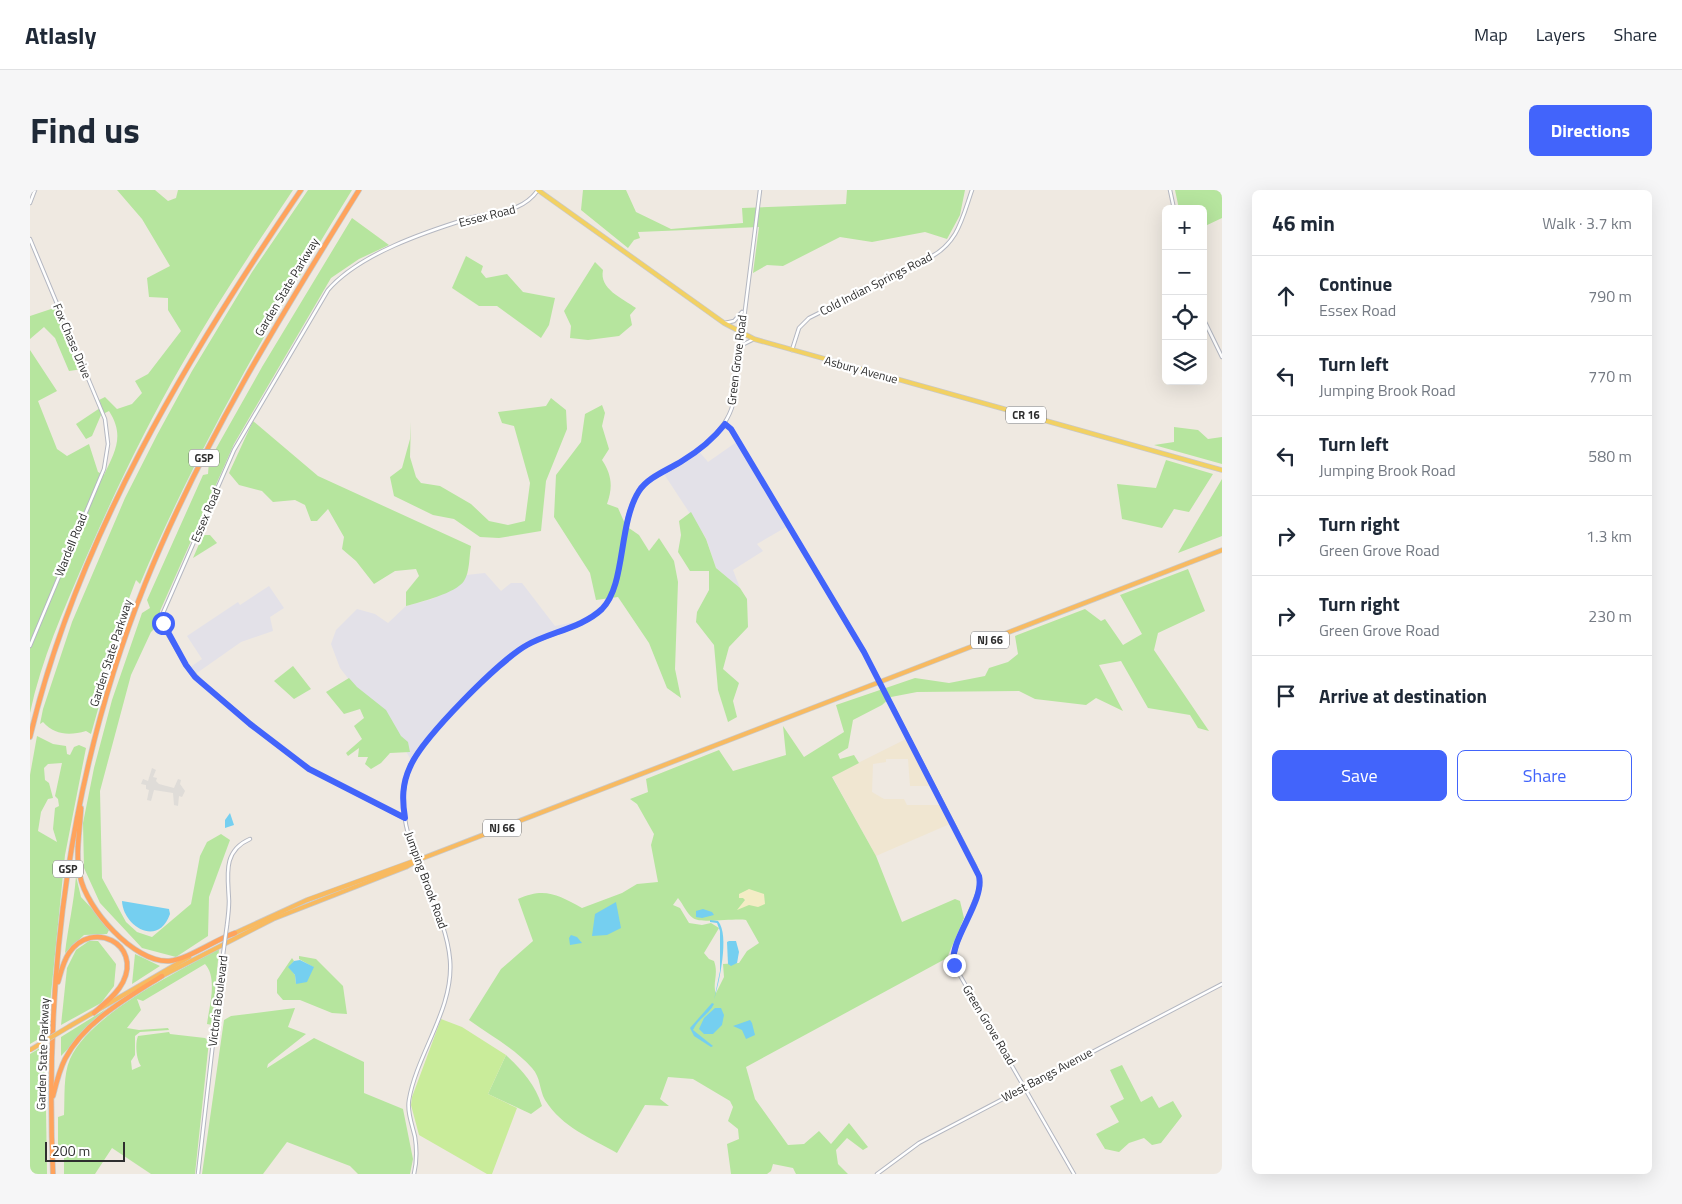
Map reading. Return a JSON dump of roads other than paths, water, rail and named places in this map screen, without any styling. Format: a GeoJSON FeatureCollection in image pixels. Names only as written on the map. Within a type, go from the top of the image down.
{"type":"FeatureCollection","features":[{"type":"Feature","properties":{"kind":"highway"},"geometry":{"type":"LineString","coordinates":[[30,737],[48,672],[67,616],[102,534],[137,461],[212,325],[301,190]]}},
{"type":"Feature","properties":{"kind":"highway","name":"Garden State Parkway"},"geometry":{"type":"LineString","coordinates":[[53,1174],[51,1105],[55,993],[67,878],[82,794],[101,715],[121,649],[148,578],[173,521],[214,438],[261,351],[358,190]]}},
{"type":"Feature","properties":{"kind":"highway","name":"NJ 66"},"geometry":{"type":"LineString","coordinates":[[146,983],[266,923],[406,867],[418,860],[1222,550]]}},
{"type":"Feature","properties":{"kind":"highway"},"geometry":{"type":"LineString","coordinates":[[82,794],[78,863],[82,885],[94,908],[129,946],[150,958],[170,961],[184,957],[218,939],[235,933]]}},
{"type":"Feature","properties":{"kind":"highway","name":"NJ 66"},"geometry":{"type":"LineString","coordinates":[[30,1050],[235,933],[307,900],[406,862],[418,860]]}},
{"type":"Feature","properties":{"kind":"highway"},"geometry":{"type":"LineString","coordinates":[[55,993],[65,962],[75,946],[94,937],[111,940],[119,946],[126,958],[125,976],[116,993],[94,1013]]}},
{"type":"Feature","properties":{"kind":"highway"},"geometry":{"type":"LineString","coordinates":[[51,1105],[62,1064],[74,1045],[114,1008],[162,976]]}},
{"type":"Feature","properties":{"kind":"main road","name":"Asbury Avenue"},"geometry":{"type":"LineString","coordinates":[[538,190],[724,323],[754,339],[1222,470]]}},
{"type":"Feature","properties":{"kind":"street"},"geometry":{"type":"LineString","coordinates":[[30,203],[35,190]]}},
{"type":"Feature","properties":{"kind":"street","name":"Essex Road"},"geometry":{"type":"LineString","coordinates":[[405,818],[309,769],[268,738],[202,683],[186,665],[166,631],[163,613],[234,450],[328,290],[346,272],[370,257],[463,220],[517,209],[529,201],[538,190]]}},
{"type":"Feature","properties":{"kind":"street","name":"Green Grove Road"},"geometry":{"type":"LineString","coordinates":[[760,190],[758,219],[743,311],[733,406],[725,424],[731,429],[849,626],[979,876],[978,892],[953,960],[962,983],[1026,1086],[1074,1174]]}},
{"type":"Feature","properties":{"kind":"street","name":"Cold Indian Springs Road"},"geometry":{"type":"LineString","coordinates":[[792,350],[799,328],[809,318],[936,254],[947,246],[955,235],[972,190]]}},
{"type":"Feature","properties":{"kind":"street"},"geometry":{"type":"LineString","coordinates":[[1170,190],[1173,205]]}},
{"type":"Feature","properties":{"kind":"street","name":"Fox Chase Drive"},"geometry":{"type":"LineString","coordinates":[[30,239],[102,412],[108,444]]}},
{"type":"Feature","properties":{"kind":"street"},"geometry":{"type":"LineString","coordinates":[[724,323],[734,321],[743,311]]}},
{"type":"Feature","properties":{"kind":"street"},"geometry":{"type":"LineString","coordinates":[[1207,326],[1222,357]]}},
{"type":"Feature","properties":{"kind":"street"},"geometry":{"type":"LineString","coordinates":[[740,346],[746,341],[754,339]]}},
{"type":"Feature","properties":{"kind":"street","name":"Jumping Brook Road"},"geometry":{"type":"LineString","coordinates":[[414,1174],[417,1153],[408,1102],[446,996],[450,964],[442,922],[418,860],[405,818],[403,785],[413,760],[431,736],[514,654],[530,643],[585,620],[602,608],[614,589],[626,525],[638,492],[650,481],[690,456],[725,424]]}},
{"type":"Feature","properties":{"kind":"street","name":"Wardell Road"},"geometry":{"type":"LineString","coordinates":[[30,646],[104,469],[108,444]]}},
{"type":"Feature","properties":{"kind":"street","name":"Victoria Boulevard"},"geometry":{"type":"LineString","coordinates":[[198,1174],[227,925],[228,862],[237,847],[250,839]]}},
{"type":"Feature","properties":{"kind":"street","name":"West Bangs Avenue"},"geometry":{"type":"LineString","coordinates":[[877,1174],[919,1143],[1222,984]]}},
{"type":"Feature","properties":{"kind":"water"},"geometry":{"type":"Polygon","coordinates":[[[230,813],[234,825],[225,828],[225,820],[230,813]]]}},
{"type":"Feature","properties":{"kind":"water"},"geometry":{"type":"Polygon","coordinates":[[[122,901],[169,909],[170,914],[165,924],[158,930],[142,930],[128,918],[122,901]]]}},
{"type":"Feature","properties":{"kind":"water"},"geometry":{"type":"Polygon","coordinates":[[[616,902],[621,928],[607,935],[592,936],[595,914],[616,902]]]}},
{"type":"Feature","properties":{"kind":"water"},"geometry":{"type":"Polygon","coordinates":[[[703,909],[712,912],[714,915],[702,918],[696,917],[696,911],[703,909]]]}},
{"type":"Feature","properties":{"kind":"water"},"geometry":{"type":"Polygon","coordinates":[[[710,920],[718,921],[723,937],[720,970],[720,931],[717,923],[710,922],[710,920]]]}},
{"type":"Feature","properties":{"kind":"water"},"geometry":{"type":"Polygon","coordinates":[[[571,935],[577,937],[582,943],[570,945],[569,938],[571,935]]]}},
{"type":"Feature","properties":{"kind":"water"},"geometry":{"type":"Polygon","coordinates":[[[736,941],[739,952],[737,963],[731,966],[728,964],[727,942],[736,941]]]}},
{"type":"Feature","properties":{"kind":"water"},"geometry":{"type":"Polygon","coordinates":[[[300,960],[314,967],[307,982],[296,984],[295,975],[288,967],[294,961],[300,960]]]}},
{"type":"Feature","properties":{"kind":"water"},"geometry":{"type":"Polygon","coordinates":[[[712,1003],[714,1004],[712,1008],[693,1030],[713,1046],[711,1047],[694,1036],[690,1028],[712,1003]]]}},
{"type":"Feature","properties":{"kind":"water"},"geometry":{"type":"Polygon","coordinates":[[[715,1008],[721,1008],[724,1015],[722,1025],[713,1034],[704,1034],[699,1029],[704,1018],[715,1008]]]}},
{"type":"Feature","properties":{"kind":"water"},"geometry":{"type":"Polygon","coordinates":[[[750,1020],[755,1035],[746,1039],[742,1030],[733,1026],[750,1020]]]}}]}
